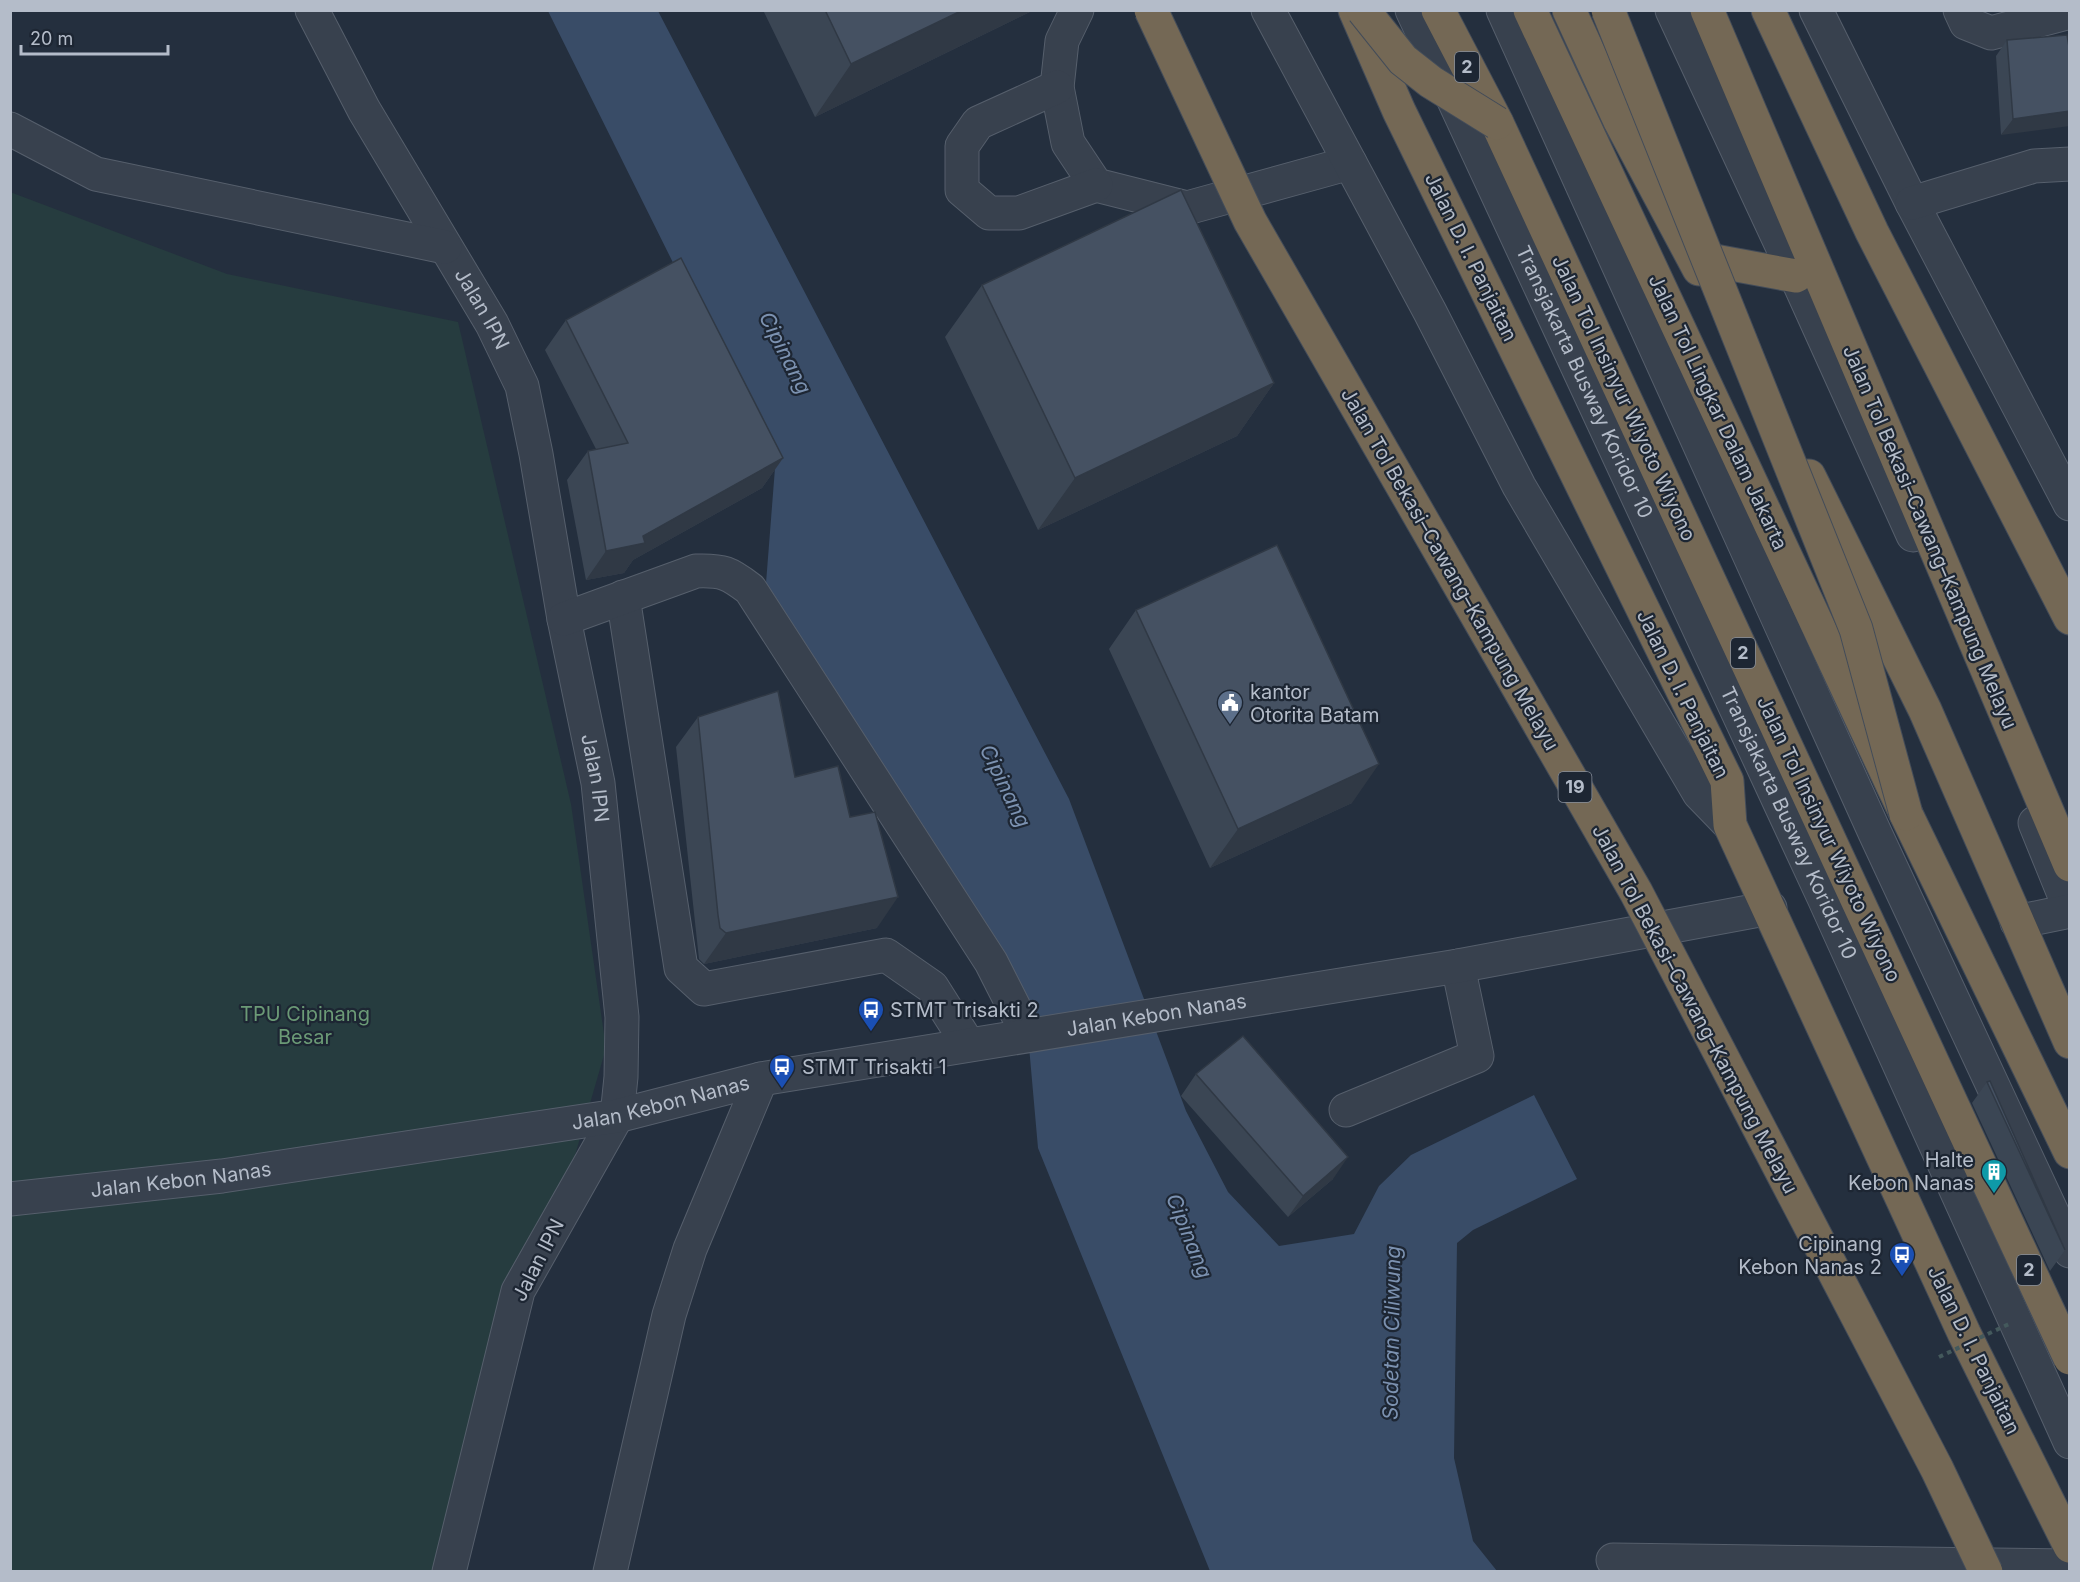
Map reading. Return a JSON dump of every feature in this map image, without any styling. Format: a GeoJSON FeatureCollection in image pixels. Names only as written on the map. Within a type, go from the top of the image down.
{"type":"FeatureCollection","features":[{"type":"Feature","properties":{"kind":"highway","name":"Jalan Tol Bekasi–Cawang–Kampung Melayu"},"geometry":{"type":"LineString","coordinates":[[1150,10],[1250,221],[1636,892],[1937,1469],[1986,1572]]}},
{"type":"Feature","properties":{"kind":"highway","name":"Jalan D. I. Panjaitan"},"geometry":{"type":"LineString","coordinates":[[1355,10],[1404,122],[1727,781],[1730,825],[1964,1333],[2070,1546]]}},
{"type":"Feature","properties":{"kind":"highway"},"geometry":{"type":"LineString","coordinates":[[1363,10],[1403,60],[1431,82],[1497,123]]}},
{"type":"Feature","properties":{"kind":"highway","name":"2"},"geometry":{"type":"LineString","coordinates":[[1437,10],[1497,123]]}},
{"type":"Feature","properties":{"kind":"highway","name":"Jalan Tol Lingkar Dalam Jakarta"},"geometry":{"type":"LineString","coordinates":[[1530,10],[1906,814]]}},
{"type":"Feature","properties":{"kind":"highway"},"geometry":{"type":"LineString","coordinates":[[1569,10],[1620,121],[1789,437],[1925,710],[2070,1042]]}},
{"type":"Feature","properties":{"kind":"highway"},"geometry":{"type":"LineString","coordinates":[[1608,10],[1856,629],[1906,814],[2070,1152]]}},
{"type":"Feature","properties":{"kind":"highway","name":"Jalan Tol Bekasi–Cawang–Kampung Melayu"},"geometry":{"type":"LineString","coordinates":[[1707,10],[2070,865]]}},
{"type":"Feature","properties":{"kind":"highway"},"geometry":{"type":"LineString","coordinates":[[1768,10],[1872,232],[2070,618]]}},
{"type":"Feature","properties":{"kind":"highway","name":"Jalan Tol Insinyur Wiyoto Wiyono"},"geometry":{"type":"LineString","coordinates":[[1497,123],[2070,1358]]}},
{"type":"Feature","properties":{"kind":"highway"},"geometry":{"type":"LineString","coordinates":[[1693,257],[1796,276]]}},
{"type":"Feature","properties":{"kind":"street","name":"Jalan IPN"},"geometry":{"type":"LineString","coordinates":[[312,10],[364,110],[492,324],[522,387],[536,454],[564,619],[598,783],[622,1017],[621,1077],[617,1116],[518,1291],[449,1572]]}},
{"type":"Feature","properties":{"kind":"street"},"geometry":{"type":"LineString","coordinates":[[1077,10],[1062,41],[1057,87],[1068,143],[1096,185]]}},
{"type":"Feature","properties":{"kind":"street"},"geometry":{"type":"LineString","coordinates":[[1268,10],[1430,312],[1525,496],[1698,793],[1730,825]]}},
{"type":"Feature","properties":{"kind":"street","name":"Transjakarta Busway Koridor 10"},"geometry":{"type":"LineString","coordinates":[[1412,10],[1824,898],[2070,1442]]}},
{"type":"Feature","properties":{"kind":"street"},"geometry":{"type":"LineString","coordinates":[[1503,10],[1875,833],[2070,1251]]}},
{"type":"Feature","properties":{"kind":"street"},"geometry":{"type":"LineString","coordinates":[[1672,10],[1970,657],[2070,910],[2017,922]]}},
{"type":"Feature","properties":{"kind":"street"},"geometry":{"type":"LineString","coordinates":[[1960,10],[1966,23],[1991,33],[2070,12]]}},
{"type":"Feature","properties":{"kind":"street"},"geometry":{"type":"LineString","coordinates":[[1818,11],[1912,203],[2070,504]]}},
{"type":"Feature","properties":{"kind":"street"},"geometry":{"type":"LineString","coordinates":[[1057,87],[978,123],[962,146],[962,190],[989,213],[1019,213],[1096,185],[1187,208],[1350,163]]}},
{"type":"Feature","properties":{"kind":"street"},"geometry":{"type":"LineString","coordinates":[[10,129],[96,174],[445,247]]}},
{"type":"Feature","properties":{"kind":"street"},"geometry":{"type":"LineString","coordinates":[[1912,203],[2034,166],[2070,164]]}},
{"type":"Feature","properties":{"kind":"street"},"geometry":{"type":"LineString","coordinates":[[564,619],[696,571],[731,574],[750,589],[1037,1034]]}},
{"type":"Feature","properties":{"kind":"street"},"geometry":{"type":"LineString","coordinates":[[623,597],[681,969],[704,989],[886,955],[932,987],[968,1044]]}},
{"type":"Feature","properties":{"kind":"street","name":"Jalan Kebon Nanas"},"geometry":{"type":"LineString","coordinates":[[10,1199],[222,1176],[617,1116],[761,1079],[1458,966],[1770,908]]}},
{"type":"Feature","properties":{"kind":"street"},"geometry":{"type":"LineString","coordinates":[[1346,1110],[1477,1056],[1458,966]]}},
{"type":"Feature","properties":{"kind":"street"},"geometry":{"type":"LineString","coordinates":[[610,1572],[669,1315],[690,1249],[761,1079]]}},
{"type":"Feature","properties":{"kind":"street"},"geometry":{"type":"LineString","coordinates":[[1613,1560],[2070,1566]]}},
{"type":"Feature","properties":{"kind":"path"},"geometry":{"type":"LineString","coordinates":[[1939,1358],[2011,1323]]}},
{"type":"Feature","properties":{"kind":"green space","name":"TPU Cipinang Besar"},"geometry":{"type":"Polygon","coordinates":[[[10,192],[227,274],[458,322],[571,804],[606,1048],[455,1571],[11,1571],[10,192]]]}},
{"type":"Feature","properties":{"kind":"water"},"geometry":{"type":"Polygon","coordinates":[[[548,11],[658,11],[1069,799],[1186,1111],[1228,1192],[1279,1246],[1354,1234],[1379,1186],[1411,1155],[1534,1095],[1577,1179],[1473,1230],[1457,1243],[1454,1458],[1473,1541],[1497,1571],[1210,1571],[1038,1148],[1028,1035],[764,609],[775,468],[548,11]]]}},
{"type":"Feature","properties":{"kind":"building"},"geometry":{"type":"Polygon","coordinates":[[[825,10],[963,10],[851,64],[825,10]]]}},
{"type":"Feature","properties":{"kind":"building"},"geometry":{"type":"Polygon","coordinates":[[[2067,35],[2070,53],[2070,111],[2013,119],[2007,40],[2067,35]]]}},
{"type":"Feature","properties":{"kind":"building"},"geometry":{"type":"Polygon","coordinates":[[[1181,190],[1274,383],[1075,478],[982,285],[1181,190]]]}},
{"type":"Feature","properties":{"kind":"building"},"geometry":{"type":"Polygon","coordinates":[[[681,258],[783,458],[643,536],[645,543],[606,551],[588,451],[628,443],[566,320],[681,258]]]}},
{"type":"Feature","properties":{"kind":"building","name":"kantor Otorita Batam"},"geometry":{"type":"Polygon","coordinates":[[[1277,545],[1379,764],[1238,829],[1136,610],[1277,545]]]}},
{"type":"Feature","properties":{"kind":"building"},"geometry":{"type":"Polygon","coordinates":[[[778,691],[795,777],[838,766],[850,817],[875,812],[898,897],[726,933],[720,928],[718,915],[698,717],[778,691]]]}},
{"type":"Feature","properties":{"kind":"building"},"geometry":{"type":"Polygon","coordinates":[[[1243,1036],[1348,1157],[1303,1196],[1196,1074],[1243,1036]]]}},
{"type":"Feature","properties":{"kind":"building"},"geometry":{"type":"Polygon","coordinates":[[[1990,1081],[2065,1250],[1987,1082],[1990,1081]]]}},
{"type":"Feature","properties":{"kind":"place","name":"kantor Otorita Batam"},"geometry":{"type":"Point","coordinates":[1230,726]}},
{"type":"Feature","properties":{"kind":"place","name":"STMT Trisakti 2"},"geometry":{"type":"Point","coordinates":[871,1033]}},
{"type":"Feature","properties":{"kind":"place","name":"STMT Trisakti 1"},"geometry":{"type":"Point","coordinates":[782,1090]}},
{"type":"Feature","properties":{"kind":"place","name":"Halte Kebon Nanas"},"geometry":{"type":"Point","coordinates":[1994,1195]}},
{"type":"Feature","properties":{"kind":"place","name":"Cipinang Kebon Nanas 2"},"geometry":{"type":"Point","coordinates":[1902,1278]}},
{"type":"Feature","properties":{"kind":"water label","name":"Cipinang"},"geometry":{"type":"Point","coordinates":[785,353]}},
{"type":"Feature","properties":{"kind":"water label","name":"Cipinang"},"geometry":{"type":"Point","coordinates":[1005,786]}},
{"type":"Feature","properties":{"kind":"water label","name":"Cipinang"},"geometry":{"type":"Point","coordinates":[1189,1236]}},
{"type":"Feature","properties":{"kind":"water label","name":"Sodetan Ciliwung"},"geometry":{"type":"Point","coordinates":[1392,1333]}}]}
